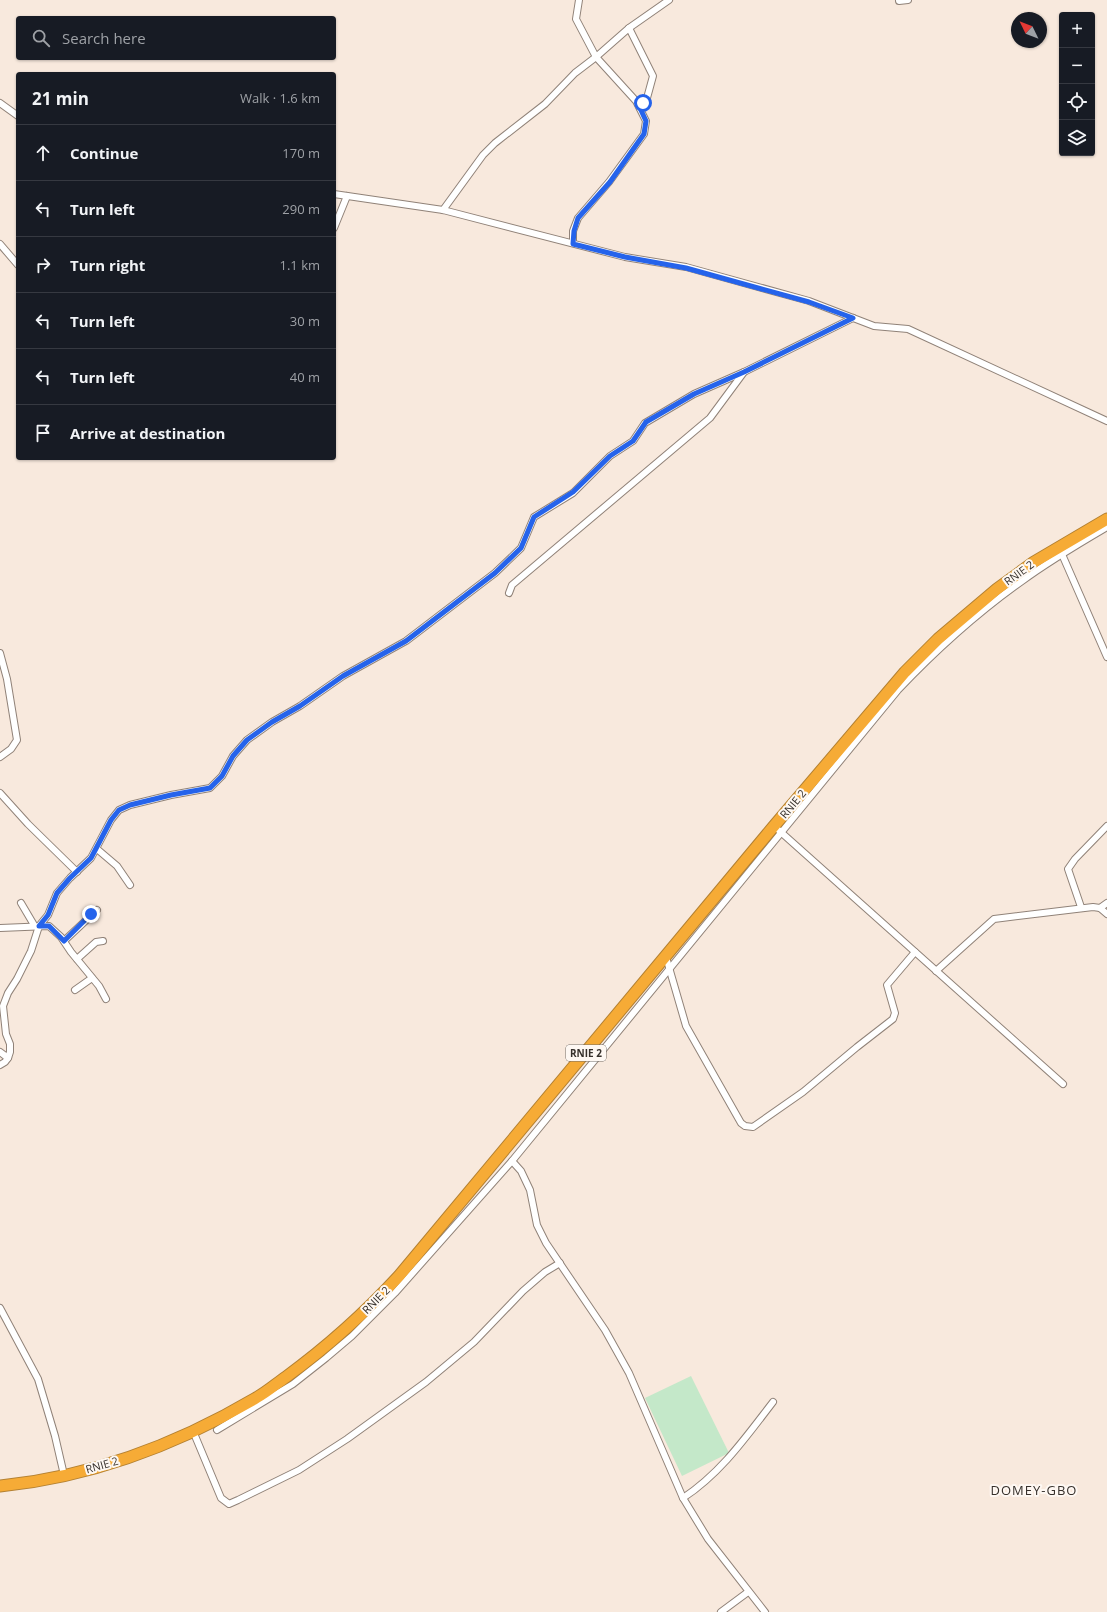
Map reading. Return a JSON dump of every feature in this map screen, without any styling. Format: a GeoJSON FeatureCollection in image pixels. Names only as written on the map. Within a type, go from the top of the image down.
{"type":"FeatureCollection","features":[{"type":"Feature","properties":{"kind":"highway","name":"RNIE 2"},"geometry":{"type":"LineString","coordinates":[[0,1486],[64,1475],[102,1466],[134,1455],[193,1431],[258,1398],[319,1354],[367,1310],[404,1270],[666,957],[777,830],[884,696],[927,650],[997,589],[1034,562],[1061,551],[1107,519]]}},
{"type":"Feature","properties":{"kind":"street"},"geometry":{"type":"LineString","coordinates":[[573,244],[574,231],[578,218],[610,182],[644,134],[646,121],[640,108],[596,57],[576,19],[578,0]]}},
{"type":"Feature","properties":{"kind":"street"},"geometry":{"type":"LineString","coordinates":[[443,210],[483,155],[495,143],[545,104],[575,73],[596,57],[628,28],[669,0]]}},
{"type":"Feature","properties":{"kind":"street"},"geometry":{"type":"LineString","coordinates":[[899,1],[908,0]]}},
{"type":"Feature","properties":{"kind":"street"},"geometry":{"type":"LineString","coordinates":[[628,28],[653,76],[647,98],[640,108]]}},
{"type":"Feature","properties":{"kind":"street"},"geometry":{"type":"LineString","coordinates":[[0,103],[16,115]]}},
{"type":"Feature","properties":{"kind":"street"},"geometry":{"type":"LineString","coordinates":[[336,194],[443,210],[625,257],[686,268],[809,302],[874,326],[908,330],[1107,421]]}},
{"type":"Feature","properties":{"kind":"street"},"geometry":{"type":"LineString","coordinates":[[336,223],[347,196]]}},
{"type":"Feature","properties":{"kind":"street"},"geometry":{"type":"LineString","coordinates":[[0,244],[16,263]]}},
{"type":"Feature","properties":{"kind":"street"},"geometry":{"type":"LineString","coordinates":[[0,1065],[5,1062],[10,1052],[10,1044],[6,1034],[3,1006],[31,951],[36,926],[48,915],[57,893],[91,858],[111,820],[119,810],[130,805],[171,795],[210,788],[222,776],[233,756],[247,740],[343,676],[406,641],[495,573],[521,548],[534,517],[573,492],[610,456],[633,441],[646,422],[694,394],[744,372],[853,318]]}},
{"type":"Feature","properties":{"kind":"street"},"geometry":{"type":"LineString","coordinates":[[509,593],[512,585],[710,418],[744,372]]}},
{"type":"Feature","properties":{"kind":"street"},"geometry":{"type":"LineString","coordinates":[[1107,527],[1061,551],[1107,657]]}},
{"type":"Feature","properties":{"kind":"street"},"geometry":{"type":"LineString","coordinates":[[0,653],[17,740],[11,749],[0,757]]}},
{"type":"Feature","properties":{"kind":"street"},"geometry":{"type":"LineString","coordinates":[[0,793],[28,824],[77,872]]}},
{"type":"Feature","properties":{"kind":"street"},"geometry":{"type":"LineString","coordinates":[[1082,907],[1068,869],[1075,859],[1107,826]]}},
{"type":"Feature","properties":{"kind":"street"},"geometry":{"type":"LineString","coordinates":[[217,1430],[293,1384],[340,1347],[395,1293],[512,1161],[669,969],[777,830],[1063,1084]]}},
{"type":"Feature","properties":{"kind":"street"},"geometry":{"type":"LineString","coordinates":[[97,849],[117,866],[130,885]]}},
{"type":"Feature","properties":{"kind":"street"},"geometry":{"type":"LineString","coordinates":[[21,903],[36,926]]}},
{"type":"Feature","properties":{"kind":"street"},"geometry":{"type":"LineString","coordinates":[[1100,908],[1107,903]]}},
{"type":"Feature","properties":{"kind":"street"},"geometry":{"type":"LineString","coordinates":[[936,971],[994,919],[1082,907],[1100,908],[1107,914]]}},
{"type":"Feature","properties":{"kind":"street"},"geometry":{"type":"LineString","coordinates":[[64,941],[97,910]]}},
{"type":"Feature","properties":{"kind":"street"},"geometry":{"type":"LineString","coordinates":[[0,928],[49,926],[64,941],[106,999]]}},
{"type":"Feature","properties":{"kind":"street"},"geometry":{"type":"LineString","coordinates":[[77,959],[96,942],[103,941]]}},
{"type":"Feature","properties":{"kind":"street"},"geometry":{"type":"LineString","coordinates":[[666,957],[686,1026],[741,1123],[748,1128],[753,1127],[803,1092],[856,1047],[894,1019],[895,1013],[887,985],[915,952]]}},
{"type":"Feature","properties":{"kind":"street"},"geometry":{"type":"LineString","coordinates":[[75,990],[92,978]]}},
{"type":"Feature","properties":{"kind":"street"},"geometry":{"type":"LineString","coordinates":[[0,1052],[8,1058]]}},
{"type":"Feature","properties":{"kind":"street"},"geometry":{"type":"LineString","coordinates":[[512,1161],[521,1171],[530,1190],[540,1234],[605,1330],[629,1373],[683,1498],[708,1539],[765,1612]]}},
{"type":"Feature","properties":{"kind":"street"},"geometry":{"type":"LineString","coordinates":[[193,1431],[220,1498],[229,1504],[238,1500],[299,1470],[347,1439],[426,1382],[474,1342],[523,1291],[545,1272],[560,1263]]}},
{"type":"Feature","properties":{"kind":"street"},"geometry":{"type":"LineString","coordinates":[[0,1308],[38,1379],[55,1436],[64,1475]]}},
{"type":"Feature","properties":{"kind":"street"},"geometry":{"type":"LineString","coordinates":[[683,1498],[702,1485],[731,1456],[773,1402]]}},
{"type":"Feature","properties":{"kind":"street"},"geometry":{"type":"LineString","coordinates":[[720,1612],[748,1592]]}},
{"type":"Feature","properties":{"kind":"green space"},"geometry":{"type":"Polygon","coordinates":[[[691,1376],[729,1453],[682,1476],[645,1398],[691,1376]]]}},
{"type":"Feature","properties":{"kind":"district","name":"DOMEY-GBO"},"geometry":{"type":"Point","coordinates":[1034,1490]}},
{"type":"Feature","properties":{"kind":"route"},"geometry":{"type":"LineString","coordinates":[[91,914],[64,941],[62,937],[49,926],[39,926],[48,915],[51,904],[57,893],[91,858],[111,820],[119,810],[130,805],[166,798],[171,795],[210,788],[222,776],[233,756],[247,740],[343,676],[406,641],[495,573],[521,548],[526,541],[534,517],[573,492],[610,456],[633,441],[640,433],[646,422],[694,394],[744,372],[853,318],[809,302],[686,268],[625,257],[573,244],[574,231],[578,218],[610,182],[644,134],[646,121],[640,108],[643,103]]}}]}
